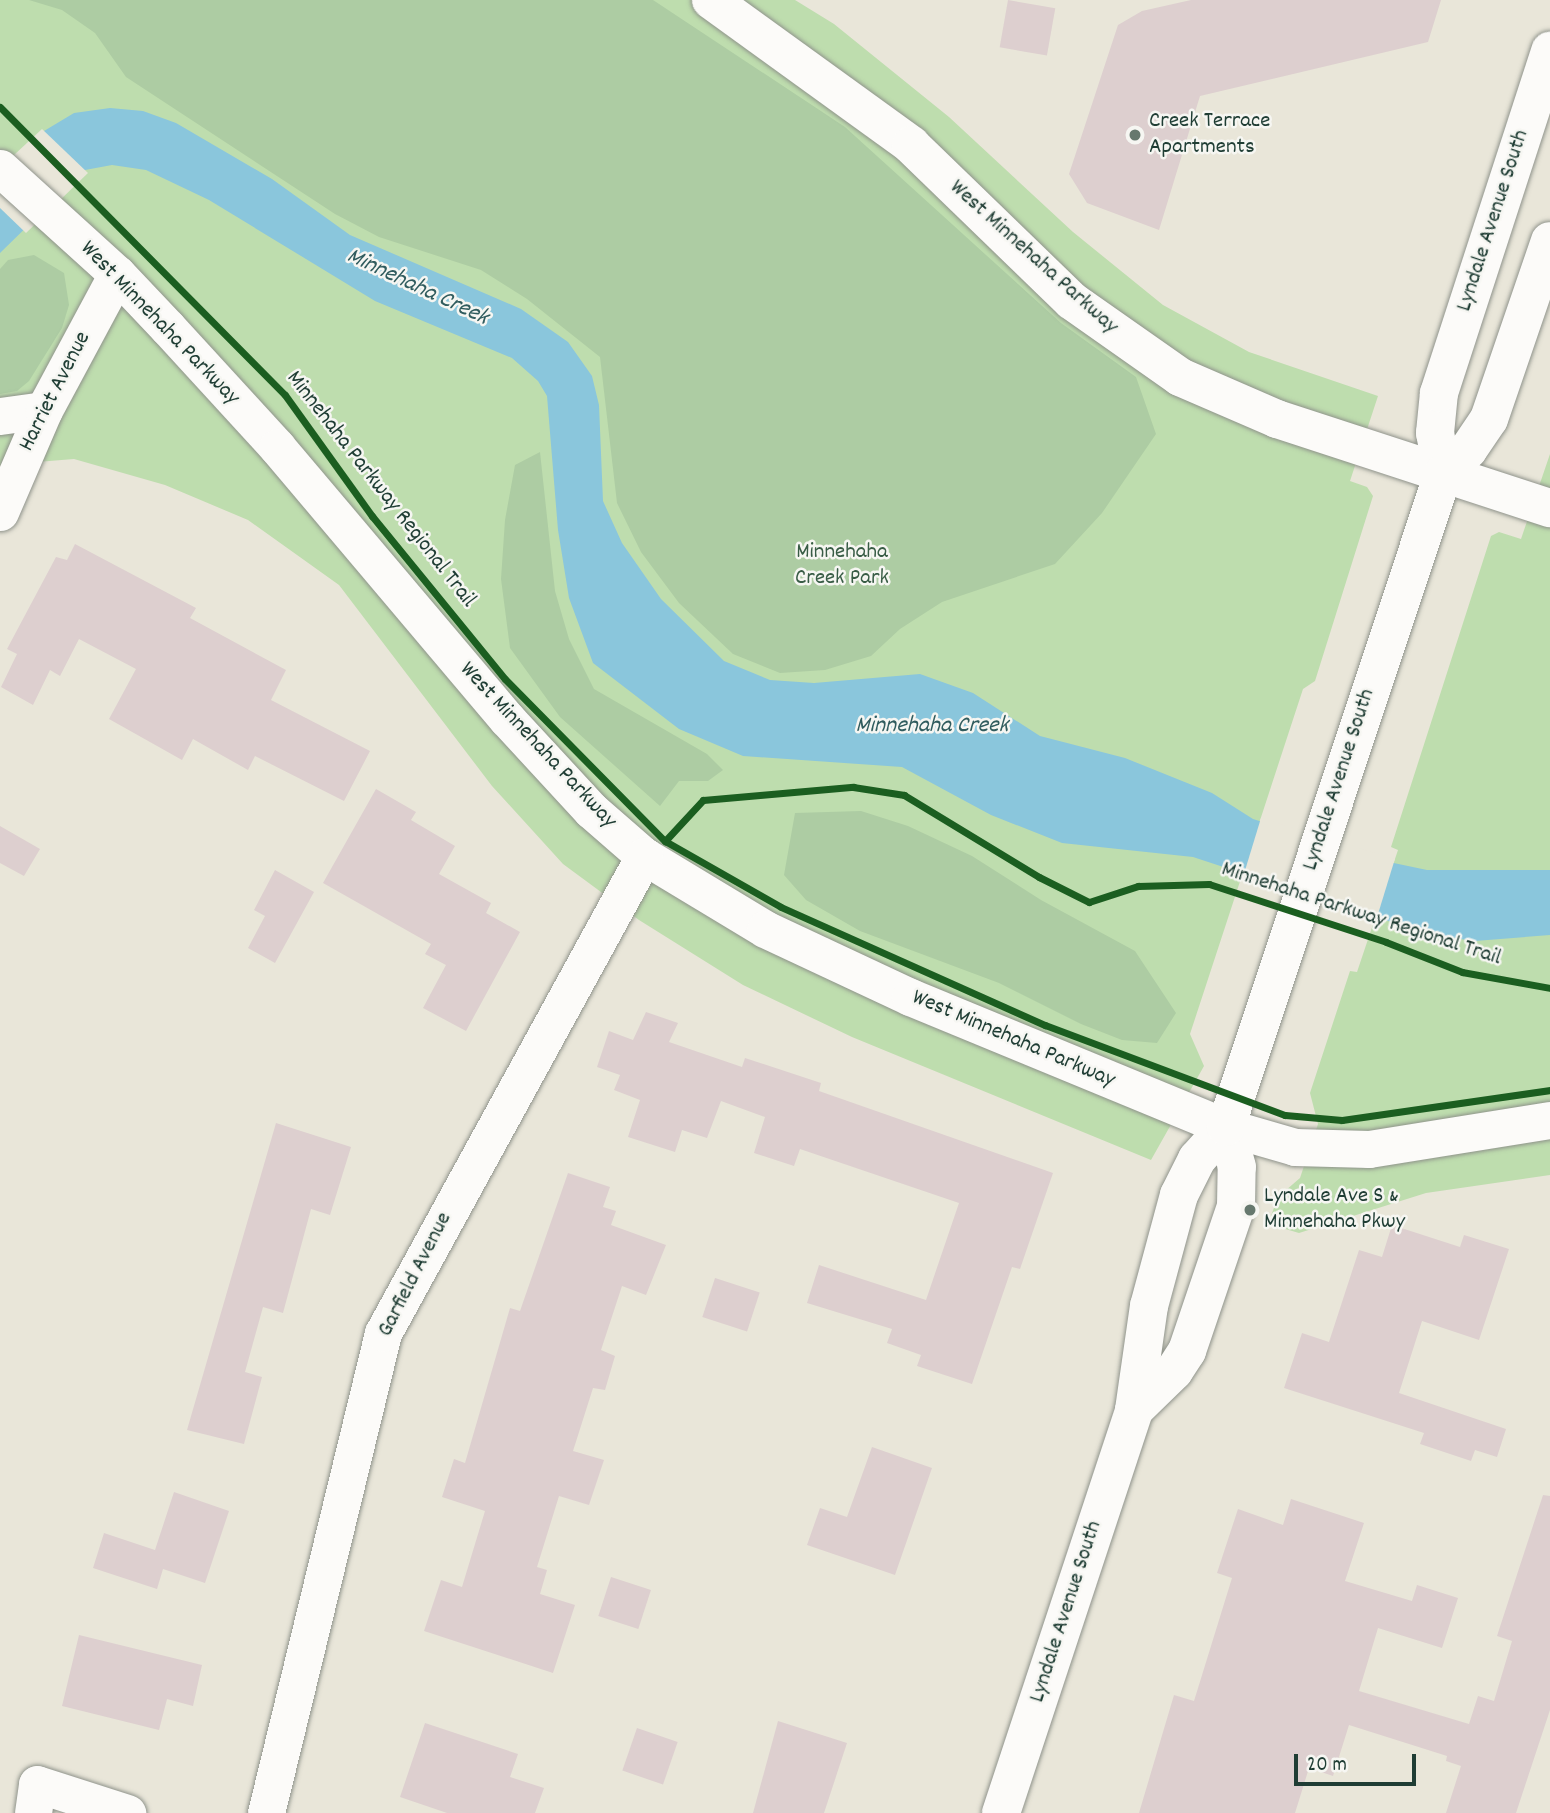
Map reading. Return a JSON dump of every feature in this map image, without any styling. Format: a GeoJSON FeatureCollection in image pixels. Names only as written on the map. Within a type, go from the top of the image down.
{"type":"FeatureCollection","features":[{"type":"Feature","properties":{"kind":"main road","name":"West Minnehaha Parkway"},"geometry":{"type":"LineString","coordinates":[[711,0],[911,145],[1072,300],[1130,345],[1226,399],[1550,508]]}},
{"type":"Feature","properties":{"kind":"main road","name":"Lyndale Avenue South"},"geometry":{"type":"LineString","coordinates":[[1443,474],[1435,433],[1438,393],[1550,51]]}},
{"type":"Feature","properties":{"kind":"main road","name":"Lyndale Avenue South"},"geometry":{"type":"LineString","coordinates":[[1001,1813],[1134,1410],[1149,1306],[1179,1195],[1197,1159],[1226,1127],[1443,474],[1468,450],[1489,419],[1550,241]]}},
{"type":"Feature","properties":{"kind":"main road","name":"Lyndale Avenue South"},"geometry":{"type":"LineString","coordinates":[[1134,1410],[1174,1371],[1187,1351],[1236,1206],[1237,1167],[1226,1127]]}},
{"type":"Feature","properties":{"kind":"street","name":"West Minnehaha Parkway"},"geometry":{"type":"LineString","coordinates":[[0,168],[117,274],[277,447],[507,719],[591,810],[644,856],[765,929],[910,997],[1226,1127],[1294,1147],[1346,1151],[1550,1120]]}},
{"type":"Feature","properties":{"kind":"street","name":"Harriet Avenue"},"geometry":{"type":"LineString","coordinates":[[0,512],[44,410],[117,274]]}},
{"type":"Feature","properties":{"kind":"street"},"geometry":{"type":"LineString","coordinates":[[0,416],[44,410]]}},
{"type":"Feature","properties":{"kind":"street","name":"Garfield Avenue"},"geometry":{"type":"LineString","coordinates":[[266,1813],[383,1333],[644,856]]}},
{"type":"Feature","properties":{"kind":"street"},"geometry":{"type":"LineString","coordinates":[[35,1799],[127,1813]]}},
{"type":"Feature","properties":{"kind":"green space","name":"Minnehaha Creek Park"},"geometry":{"type":"Polygon","coordinates":[[[0,0],[795,0],[834,24],[949,117],[1073,232],[1163,305],[1249,352],[1378,396],[1350,481],[1367,487],[1373,496],[1315,681],[1303,689],[1190,1034],[1204,1066],[1151,1160],[852,1037],[743,985],[639,920],[563,864],[492,786],[339,585],[248,520],[165,485],[74,459],[0,465],[0,0]]]}},
{"type":"Feature","properties":{"kind":"green space"},"geometry":{"type":"Polygon","coordinates":[[[29,0],[653,0],[845,127],[1061,323],[1136,377],[1156,434],[1102,513],[1055,564],[942,602],[900,629],[871,656],[825,670],[780,673],[733,654],[679,603],[641,552],[617,503],[600,357],[527,299],[481,270],[379,237],[335,214],[126,77],[95,33],[62,10],[29,0]]]}},
{"type":"Feature","properties":{"kind":"green space"},"geometry":{"type":"Polygon","coordinates":[[[34,255],[64,273],[69,305],[62,328],[29,381],[17,391],[0,394],[0,269],[8,260],[34,255]]]}},
{"type":"Feature","properties":{"kind":"green space"},"geometry":{"type":"Polygon","coordinates":[[[540,452],[555,591],[569,639],[594,689],[707,754],[723,770],[708,781],[679,781],[660,806],[560,717],[510,648],[501,579],[505,520],[515,465],[540,452]]]}},
{"type":"Feature","properties":{"kind":"green space"},"geometry":{"type":"Polygon","coordinates":[[[1550,454],[1550,1175],[1426,1193],[1299,1233],[1268,1224],[1278,1197],[1300,1178],[1318,1124],[1310,1093],[1350,971],[1357,972],[1398,850],[1391,847],[1491,536],[1499,532],[1521,539],[1550,454]]]}},
{"type":"Feature","properties":{"kind":"green space"},"geometry":{"type":"Polygon","coordinates":[[[861,811],[908,826],[972,856],[1041,900],[1135,951],[1176,1013],[1157,1043],[1122,1040],[1081,1024],[999,983],[860,931],[806,900],[784,875],[795,813],[861,811]]]}},
{"type":"Feature","properties":{"kind":"water","name":"Minnehaha Creek"},"geometry":{"type":"Polygon","coordinates":[[[110,108],[143,111],[176,123],[272,179],[350,235],[521,309],[568,342],[592,376],[599,405],[603,501],[622,543],[661,599],[724,661],[770,680],[814,683],[920,674],[973,693],[1040,736],[1125,758],[1212,793],[1253,819],[1389,862],[1427,870],[1550,870],[1550,935],[1475,941],[1431,935],[1193,857],[1062,843],[991,815],[902,767],[743,756],[679,729],[593,663],[569,598],[558,530],[547,396],[538,381],[512,358],[375,301],[209,200],[146,170],[112,165],[85,170],[0,253],[0,173],[44,131],[74,113],[110,108]]]}},
{"type":"Feature","properties":{"kind":"pier"},"geometry":{"type":"Polygon","coordinates":[[[42,129],[88,173],[26,233],[0,208],[0,168],[42,129]]]}},
{"type":"Feature","properties":{"kind":"pier"},"geometry":{"type":"Polygon","coordinates":[[[1261,818],[1395,859],[1377,916],[1243,875],[1261,818]]]}},
{"type":"Feature","properties":{"kind":"building"},"geometry":{"type":"Polygon","coordinates":[[[1008,0],[1055,8],[1047,56],[1000,47],[1008,0]]]}},
{"type":"Feature","properties":{"kind":"building","name":"Creek Terrace Apartments"},"geometry":{"type":"Polygon","coordinates":[[[1191,0],[1441,0],[1428,42],[1200,96],[1159,230],[1087,203],[1069,174],[1118,25],[1142,11],[1191,0]]]}},
{"type":"Feature","properties":{"kind":"building"},"geometry":{"type":"Polygon","coordinates":[[[75,544],[196,608],[190,618],[286,670],[271,700],[370,751],[344,801],[255,756],[248,770],[193,739],[182,760],[109,719],[136,669],[79,639],[60,676],[50,670],[33,705],[1,687],[17,654],[7,649],[56,557],[67,560],[75,544]]]}},
{"type":"Feature","properties":{"kind":"building"},"geometry":{"type":"Polygon","coordinates":[[[376,789],[416,812],[411,820],[455,846],[439,874],[491,903],[486,913],[520,932],[466,1031],[423,1008],[446,965],[425,954],[431,944],[323,883],[376,789]]]}},
{"type":"Feature","properties":{"kind":"building"},"geometry":{"type":"Polygon","coordinates":[[[0,826],[40,849],[24,876],[0,863],[0,826]]]}},
{"type":"Feature","properties":{"kind":"building"},"geometry":{"type":"Polygon","coordinates":[[[275,870],[314,892],[275,963],[248,948],[265,916],[254,910],[275,870]]]}},
{"type":"Feature","properties":{"kind":"building"},"geometry":{"type":"Polygon","coordinates":[[[646,1012],[678,1023],[669,1042],[742,1067],[745,1058],[821,1083],[819,1091],[1053,1173],[1020,1269],[1012,1267],[972,1384],[917,1366],[921,1355],[887,1343],[892,1329],[807,1303],[819,1265],[926,1300],[959,1203],[800,1149],[794,1166],[754,1153],[765,1117],[721,1101],[707,1138],[682,1130],[675,1152],[628,1137],[640,1100],[614,1090],[620,1075],[597,1067],[609,1031],[633,1040],[646,1012]]]}},
{"type":"Feature","properties":{"kind":"building"},"geometry":{"type":"Polygon","coordinates":[[[276,1123],[351,1147],[330,1215],[311,1209],[283,1313],[263,1307],[245,1372],[262,1377],[244,1444],[187,1430],[276,1123]]]}},
{"type":"Feature","properties":{"kind":"building"},"geometry":{"type":"Polygon","coordinates":[[[568,1173],[610,1187],[603,1207],[616,1211],[611,1225],[666,1245],[646,1295],[622,1286],[601,1350],[615,1356],[605,1390],[593,1388],[573,1451],[604,1460],[589,1505],[559,1496],[537,1567],[547,1570],[540,1594],[575,1605],[553,1673],[424,1631],[441,1580],[462,1587],[485,1511],[442,1497],[454,1459],[465,1463],[510,1308],[520,1311],[568,1173]]]}},
{"type":"Feature","properties":{"kind":"building"},"geometry":{"type":"Polygon","coordinates":[[[1392,1225],[1460,1247],[1464,1235],[1509,1249],[1479,1340],[1422,1321],[1399,1393],[1506,1429],[1497,1457],[1475,1450],[1471,1461],[1420,1444],[1424,1433],[1284,1388],[1302,1333],[1329,1342],[1359,1250],[1382,1257],[1392,1225]]]}},
{"type":"Feature","properties":{"kind":"building"},"geometry":{"type":"Polygon","coordinates":[[[715,1278],[760,1293],[747,1332],[702,1317],[715,1278]]]}},
{"type":"Feature","properties":{"kind":"building"},"geometry":{"type":"Polygon","coordinates":[[[872,1447],[932,1468],[895,1575],[807,1545],[820,1508],[847,1517],[872,1447]]]}},
{"type":"Feature","properties":{"kind":"building"},"geometry":{"type":"Polygon","coordinates":[[[174,1492],[229,1511],[205,1583],[163,1569],[157,1589],[93,1568],[104,1533],[155,1550],[174,1492]]]}},
{"type":"Feature","properties":{"kind":"building"},"geometry":{"type":"Polygon","coordinates":[[[1543,1495],[1550,1496],[1550,1710],[1516,1813],[1446,1813],[1461,1766],[1446,1761],[1447,1756],[1349,1725],[1333,1776],[1309,1768],[1295,1813],[1139,1813],[1174,1695],[1194,1701],[1232,1578],[1217,1573],[1238,1509],[1283,1525],[1291,1499],[1364,1523],[1345,1581],[1412,1601],[1417,1585],[1458,1598],[1442,1648],[1378,1628],[1359,1691],[1469,1724],[1478,1696],[1494,1701],[1512,1641],[1497,1636],[1543,1495]]]}},
{"type":"Feature","properties":{"kind":"building"},"geometry":{"type":"Polygon","coordinates":[[[611,1577],[651,1590],[638,1629],[598,1616],[611,1577]]]}},
{"type":"Feature","properties":{"kind":"building"},"geometry":{"type":"Polygon","coordinates":[[[79,1635],[202,1665],[193,1706],[167,1699],[159,1730],[62,1706],[79,1635]]]}},
{"type":"Feature","properties":{"kind":"building"},"geometry":{"type":"Polygon","coordinates":[[[778,1721],[847,1743],[824,1813],[753,1813],[778,1721]]]}},
{"type":"Feature","properties":{"kind":"building"},"geometry":{"type":"Polygon","coordinates":[[[425,1723],[518,1754],[510,1777],[544,1788],[535,1813],[447,1813],[400,1797],[425,1723]]]}},
{"type":"Feature","properties":{"kind":"building"},"geometry":{"type":"Polygon","coordinates":[[[637,1728],[678,1742],[663,1785],[622,1771],[637,1728]]]}},
{"type":"Feature","properties":{"kind":"cycle path","name":"Minnehaha Parkway Regional Trail"},"geometry":{"type":"LineString","coordinates":[[0,107],[285,395],[372,516],[505,679],[665,841],[781,907],[1045,1025],[1285,1115],[1342,1120],[1550,1090]]}},
{"type":"Feature","properties":{"kind":"cycle path","name":"Minnehaha Parkway Regional Trail"},"geometry":{"type":"LineString","coordinates":[[665,841],[703,800],[853,787],[904,795],[1039,877],[1089,902],[1138,886],[1209,884],[1386,942],[1462,972],[1550,988]]}},
{"type":"Feature","properties":{"kind":"place","name":"Creek Terrace Apartments"},"geometry":{"type":"Point","coordinates":[1135,135]}},
{"type":"Feature","properties":{"kind":"place","name":"Lyndale Ave S & Minnehaha Pkwy"},"geometry":{"type":"Point","coordinates":[1250,1210]}}]}
